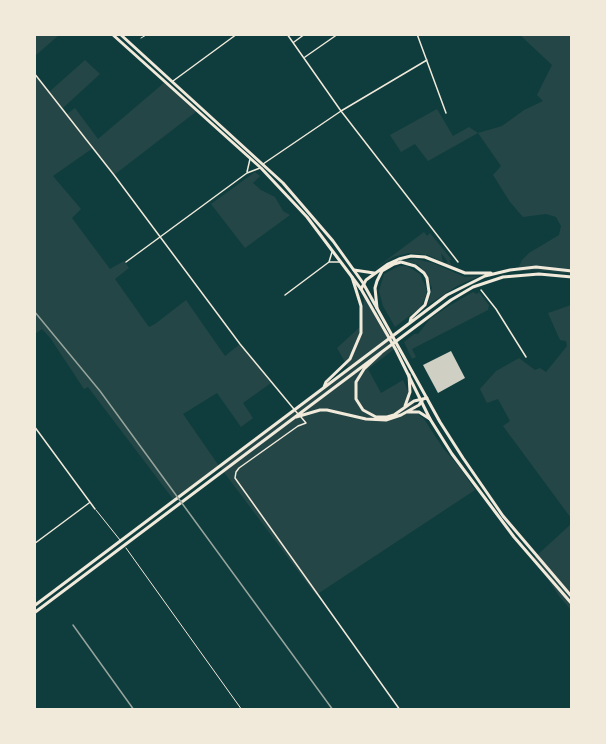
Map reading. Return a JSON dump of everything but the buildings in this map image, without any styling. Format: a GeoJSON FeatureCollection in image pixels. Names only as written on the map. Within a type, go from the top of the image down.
{"type":"FeatureCollection","features":[{"type":"Feature","properties":{"kind":"main road"},"geometry":{"type":"LineString","coordinates":[[112,34],[250,159],[262,166],[332,248],[361,289],[409,375],[430,419],[452,454],[500,519],[572,604]]}},
{"type":"Feature","properties":{"kind":"main road"},"geometry":{"type":"LineString","coordinates":[[120,34],[306,208],[363,283],[440,422],[489,497],[572,597]]}},
{"type":"Feature","properties":{"kind":"main road"},"geometry":{"type":"LineString","coordinates":[[361,289],[363,283],[376,273],[399,259],[415,256],[426,257],[465,273],[496,273],[536,267],[572,271]]}},
{"type":"Feature","properties":{"kind":"main road"},"geometry":{"type":"LineString","coordinates":[[377,308],[375,288],[382,271],[401,262],[415,266],[424,273],[429,292],[425,304],[411,318],[410,323]]}},
{"type":"Feature","properties":{"kind":"main road"},"geometry":{"type":"LineString","coordinates":[[354,270],[376,273]]}},
{"type":"Feature","properties":{"kind":"main road"},"geometry":{"type":"LineString","coordinates":[[34,606],[447,295],[496,273]]}},
{"type":"Feature","properties":{"kind":"main road"},"geometry":{"type":"LineString","coordinates":[[34,613],[451,300],[490,281],[524,274],[572,277]]}},
{"type":"Feature","properties":{"kind":"main road"},"geometry":{"type":"LineString","coordinates":[[324,388],[326,382],[350,359],[359,339],[362,325],[361,306],[352,277]]}},
{"type":"Feature","properties":{"kind":"main road"},"geometry":{"type":"LineString","coordinates":[[382,351],[380,356],[360,374],[355,386],[359,405],[376,419],[394,415],[414,401],[422,401]]}},
{"type":"Feature","properties":{"kind":"main road"},"geometry":{"type":"LineString","coordinates":[[404,408],[409,393],[409,375]]}},
{"type":"Feature","properties":{"kind":"main road"},"geometry":{"type":"LineString","coordinates":[[294,417],[327,410],[376,419],[396,417],[427,398]]}},
{"type":"Feature","properties":{"kind":"main road"},"geometry":{"type":"LineString","coordinates":[[406,412],[420,412],[430,419]]}},
{"type":"Feature","properties":{"kind":"street"},"geometry":{"type":"LineString","coordinates":[[172,82],[237,34]]}},
{"type":"Feature","properties":{"kind":"street"},"geometry":{"type":"LineString","coordinates":[[287,34],[341,111],[458,262]]}},
{"type":"Feature","properties":{"kind":"street"},"geometry":{"type":"LineString","coordinates":[[293,43],[306,34]]}},
{"type":"Feature","properties":{"kind":"street"},"geometry":{"type":"LineString","coordinates":[[304,58],[338,34]]}},
{"type":"Feature","properties":{"kind":"street"},"geometry":{"type":"LineString","coordinates":[[417,34],[446,112]]}},
{"type":"Feature","properties":{"kind":"street"},"geometry":{"type":"LineString","coordinates":[[126,262],[246,172],[262,166],[341,111],[427,60]]}},
{"type":"Feature","properties":{"kind":"street"},"geometry":{"type":"LineString","coordinates":[[34,73],[245,352],[306,423],[298,426],[239,468],[235,477],[400,710]]}},
{"type":"Feature","properties":{"kind":"street"},"geometry":{"type":"LineString","coordinates":[[246,172],[250,159]]}},
{"type":"Feature","properties":{"kind":"street"},"geometry":{"type":"LineString","coordinates":[[285,295],[329,262],[332,248]]}},
{"type":"Feature","properties":{"kind":"street"},"geometry":{"type":"LineString","coordinates":[[329,262],[341,262]]}},
{"type":"Feature","properties":{"kind":"street"},"geometry":{"type":"LineString","coordinates":[[481,290],[496,309],[526,357]]}},
{"type":"Feature","properties":{"kind":"street"},"geometry":{"type":"LineString","coordinates":[[34,426],[95,509]]}},
{"type":"Feature","properties":{"kind":"street"},"geometry":{"type":"LineString","coordinates":[[34,544],[90,502]]}},
{"type":"Feature","properties":{"kind":"lane"},"geometry":{"type":"LineString","coordinates":[[141,38],[147,34]]}},
{"type":"Feature","properties":{"kind":"lane"},"geometry":{"type":"LineString","coordinates":[[95,509],[133,557],[242,710]]}},
{"type":"Feature","properties":{"kind":"shaded area"},"geometry":{"type":"Polygon","coordinates":[[[35,34],[59,34],[59,35],[35,56],[35,34]]]}},
{"type":"Feature","properties":{"kind":"shaded area"},"geometry":{"type":"Polygon","coordinates":[[[520,35],[571,35],[571,274],[536,270],[517,271],[522,260],[529,253],[559,235],[561,226],[556,217],[546,214],[523,217],[510,202],[493,175],[501,166],[478,133],[502,126],[524,110],[543,101],[537,95],[552,65],[520,35]]]}},
{"type":"Feature","properties":{"kind":"shaded area"},"geometry":{"type":"Polygon","coordinates":[[[85,60],[100,74],[63,108],[67,114],[75,108],[98,139],[165,82],[197,111],[114,175],[93,148],[53,176],[81,209],[72,218],[110,269],[124,261],[129,268],[115,279],[149,327],[186,300],[225,356],[240,344],[271,383],[243,403],[253,418],[241,427],[217,393],[183,414],[219,466],[349,369],[337,348],[362,325],[364,295],[367,295],[397,347],[368,369],[381,393],[403,380],[419,415],[475,490],[316,595],[220,467],[173,499],[88,387],[84,389],[51,339],[42,329],[35,334],[34,73],[49,92],[85,60]]]}},
{"type":"Feature","properties":{"kind":"shaded area"},"geometry":{"type":"Polygon","coordinates":[[[437,109],[453,136],[469,127],[478,133],[428,161],[415,144],[401,152],[390,135],[437,109]]]}},
{"type":"Feature","properties":{"kind":"shaded area"},"geometry":{"type":"Polygon","coordinates":[[[255,172],[260,176],[253,183],[275,197],[283,211],[290,215],[245,248],[211,204],[255,172]]]}},
{"type":"Feature","properties":{"kind":"shaded area"},"geometry":{"type":"Polygon","coordinates":[[[424,232],[427,236],[430,233],[452,260],[449,260],[452,266],[446,263],[448,262],[441,253],[443,262],[428,255],[409,253],[393,257],[373,270],[424,232]]]}},
{"type":"Feature","properties":{"kind":"shaded area"},"geometry":{"type":"Polygon","coordinates":[[[416,259],[433,263],[465,277],[479,276],[457,286],[428,305],[432,288],[427,275],[419,265],[401,261],[416,259]]]}},
{"type":"Feature","properties":{"kind":"shaded area"},"geometry":{"type":"Polygon","coordinates":[[[399,266],[407,266],[420,274],[427,290],[421,307],[395,327],[383,306],[379,291],[384,274],[399,266]]]}},
{"type":"Feature","properties":{"kind":"shaded area"},"geometry":{"type":"Polygon","coordinates":[[[473,292],[477,294],[479,292],[489,305],[488,310],[412,349],[416,357],[412,359],[404,342],[414,334],[418,334],[430,319],[473,292]]]}},
{"type":"Feature","properties":{"kind":"shaded area"},"geometry":{"type":"Polygon","coordinates":[[[572,305],[571,518],[503,426],[510,421],[498,399],[487,403],[480,389],[496,371],[519,358],[535,370],[540,368],[546,372],[567,346],[566,341],[560,340],[548,313],[572,305]]]}},
{"type":"Feature","properties":{"kind":"shaded area"},"geometry":{"type":"Polygon","coordinates":[[[571,524],[571,610],[534,558],[571,524]]]}},
{"type":"Feature","properties":{"kind":"railway"},"geometry":{"type":"LineString","coordinates":[[34,311],[100,391],[333,710]]}},
{"type":"Feature","properties":{"kind":"railway"},"geometry":{"type":"LineString","coordinates":[[73,625],[134,710]]}}]}
